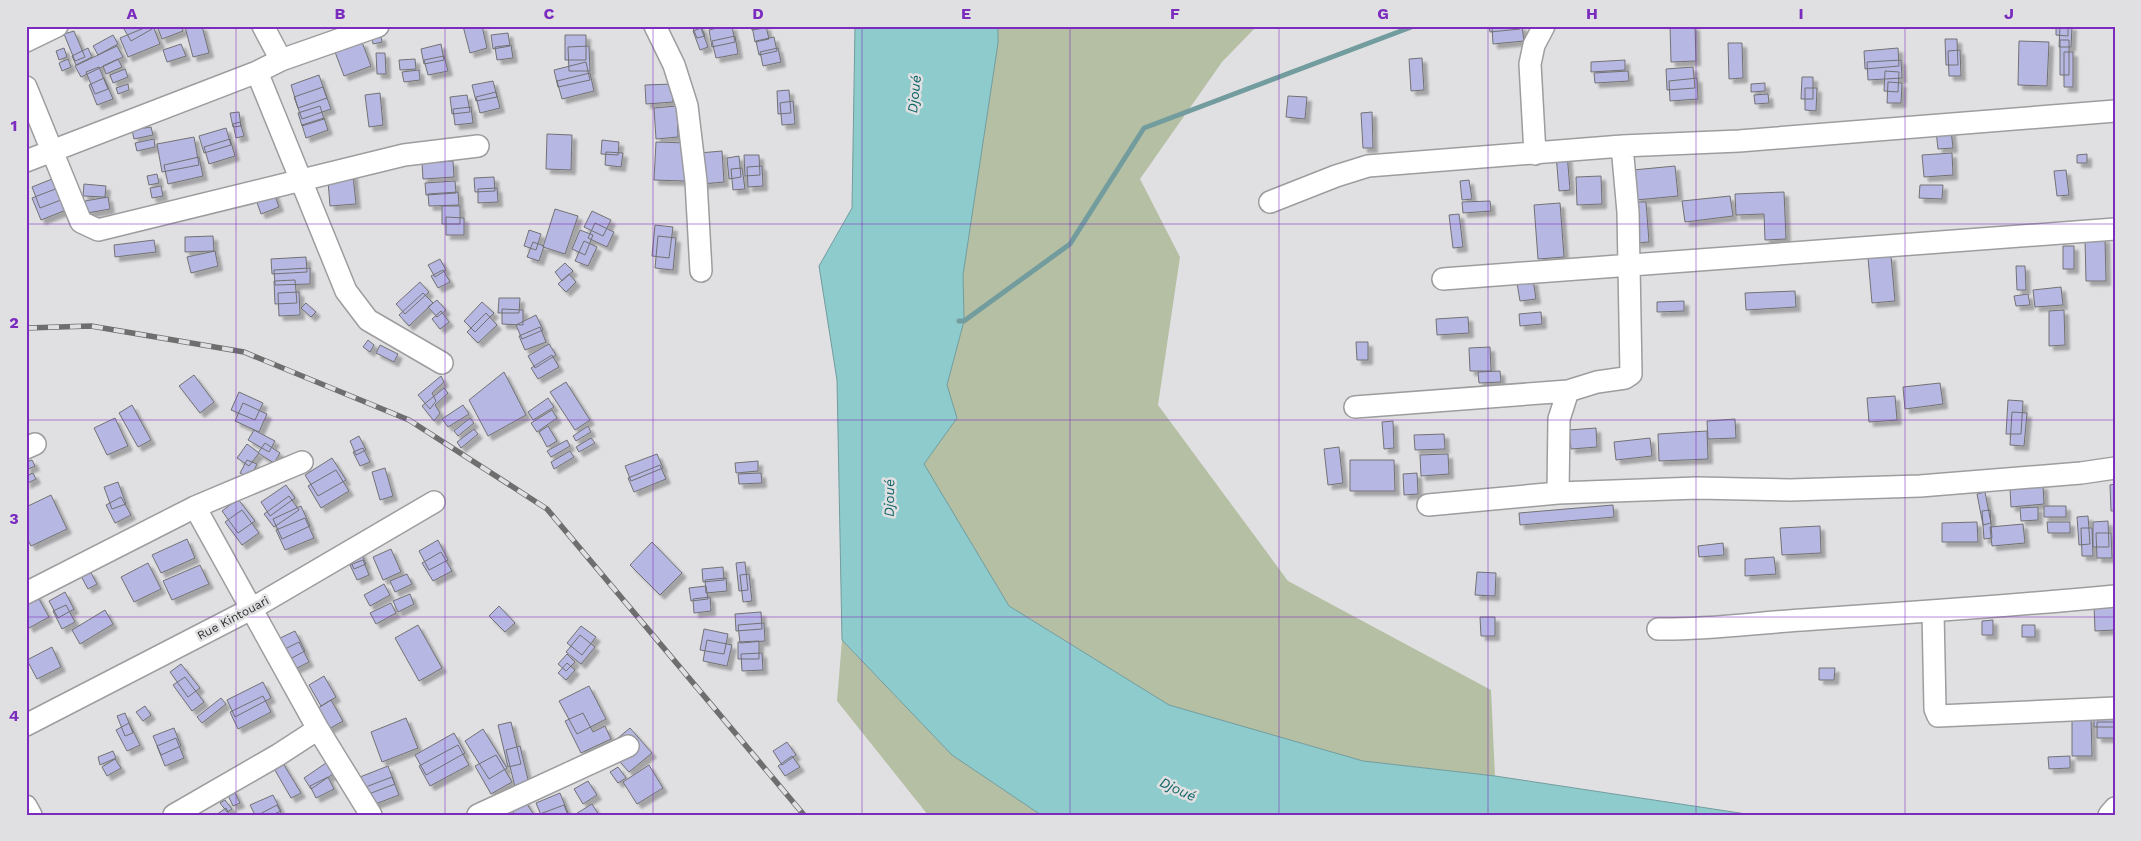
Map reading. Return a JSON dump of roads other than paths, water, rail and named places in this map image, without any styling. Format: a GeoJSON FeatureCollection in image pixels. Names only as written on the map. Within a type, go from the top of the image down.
{"type":"FeatureCollection","features":[{"type":"Feature","properties":{"kind":"street"},"geometry":{"type":"LineString","coordinates":[[26,40],[57,26]]}},
{"type":"Feature","properties":{"kind":"street"},"geometry":{"type":"LineString","coordinates":[[263,26],[281,60]]}},
{"type":"Feature","properties":{"kind":"street"},"geometry":{"type":"LineString","coordinates":[[26,161],[257,72],[281,60],[378,26]]}},
{"type":"Feature","properties":{"kind":"street"},"geometry":{"type":"LineString","coordinates":[[655,26],[674,64],[687,106],[696,181],[701,271]]}},
{"type":"Feature","properties":{"kind":"street"},"geometry":{"type":"LineString","coordinates":[[1535,154],[1530,64],[1534,44],[1544,26]]}},
{"type":"Feature","properties":{"kind":"street"},"geometry":{"type":"LineString","coordinates":[[257,72],[346,291],[368,320],[442,363]]}},
{"type":"Feature","properties":{"kind":"street"},"geometry":{"type":"LineString","coordinates":[[26,86],[81,222],[98,230],[301,182],[404,155],[478,146]]}},
{"type":"Feature","properties":{"kind":"street"},"geometry":{"type":"LineString","coordinates":[[1270,202],[1336,176],[1368,166],[1622,146],[1739,142],[2115,111]]}},
{"type":"Feature","properties":{"kind":"street"},"geometry":{"type":"LineString","coordinates":[[1355,407],[1568,391],[1598,382],[1625,378],[1631,374],[1628,212],[1622,146]]}},
{"type":"Feature","properties":{"kind":"street"},"geometry":{"type":"LineString","coordinates":[[1443,279],[2115,229]]}},
{"type":"Feature","properties":{"kind":"street"},"geometry":{"type":"LineString","coordinates":[[1558,493],[1559,419],[1568,391]]}},
{"type":"Feature","properties":{"kind":"street"},"geometry":{"type":"LineString","coordinates":[[26,593],[195,506],[302,462]]}},
{"type":"Feature","properties":{"kind":"street"},"geometry":{"type":"LineString","coordinates":[[1428,505],[1558,493],[1697,488],[1790,490],[1920,486],[2081,473],[2115,468]]}},
{"type":"Feature","properties":{"kind":"street","name":"Rue Kintouari"},"geometry":{"type":"LineString","coordinates":[[26,725],[253,608],[434,502]]}},
{"type":"Feature","properties":{"kind":"street"},"geometry":{"type":"LineString","coordinates":[[195,506],[253,608],[318,729],[371,815]]}},
{"type":"Feature","properties":{"kind":"street"},"geometry":{"type":"LineString","coordinates":[[1658,629],[1683,630],[1933,612],[2115,596]]}},
{"type":"Feature","properties":{"kind":"street"},"geometry":{"type":"LineString","coordinates":[[1933,612],[1935,709],[1938,716],[2115,708]]}},
{"type":"Feature","properties":{"kind":"street"},"geometry":{"type":"LineString","coordinates":[[174,815],[278,755],[318,729]]}},
{"type":"Feature","properties":{"kind":"street"},"geometry":{"type":"LineString","coordinates":[[478,815],[628,746]]}},
{"type":"Feature","properties":{"kind":"street"},"geometry":{"type":"LineString","coordinates":[[26,806],[31,815]]}},
{"type":"Feature","properties":{"kind":"street"},"geometry":{"type":"LineString","coordinates":[[2109,815],[2115,808]]}},
{"type":"Feature","properties":{"kind":"water","name":"Djoué"},"geometry":{"type":"Polygon","coordinates":[[[855,26],[998,26],[998,43],[963,275],[964,321],[947,385],[957,418],[924,464],[1009,606],[1169,705],[1363,761],[1495,776],[1753,815],[1041,815],[952,755],[842,640],[837,380],[819,266],[852,208],[855,26]]]}},
{"type":"Feature","properties":{"kind":"waterway"},"geometry":{"type":"LineString","coordinates":[[959,321],[964,321],[1070,244],[1144,128],[1414,26]]}},
{"type":"Feature","properties":{"kind":"railway"},"geometry":{"type":"LineString","coordinates":[[26,328],[91,326],[244,352],[409,420],[547,509],[804,815]]}}]}
